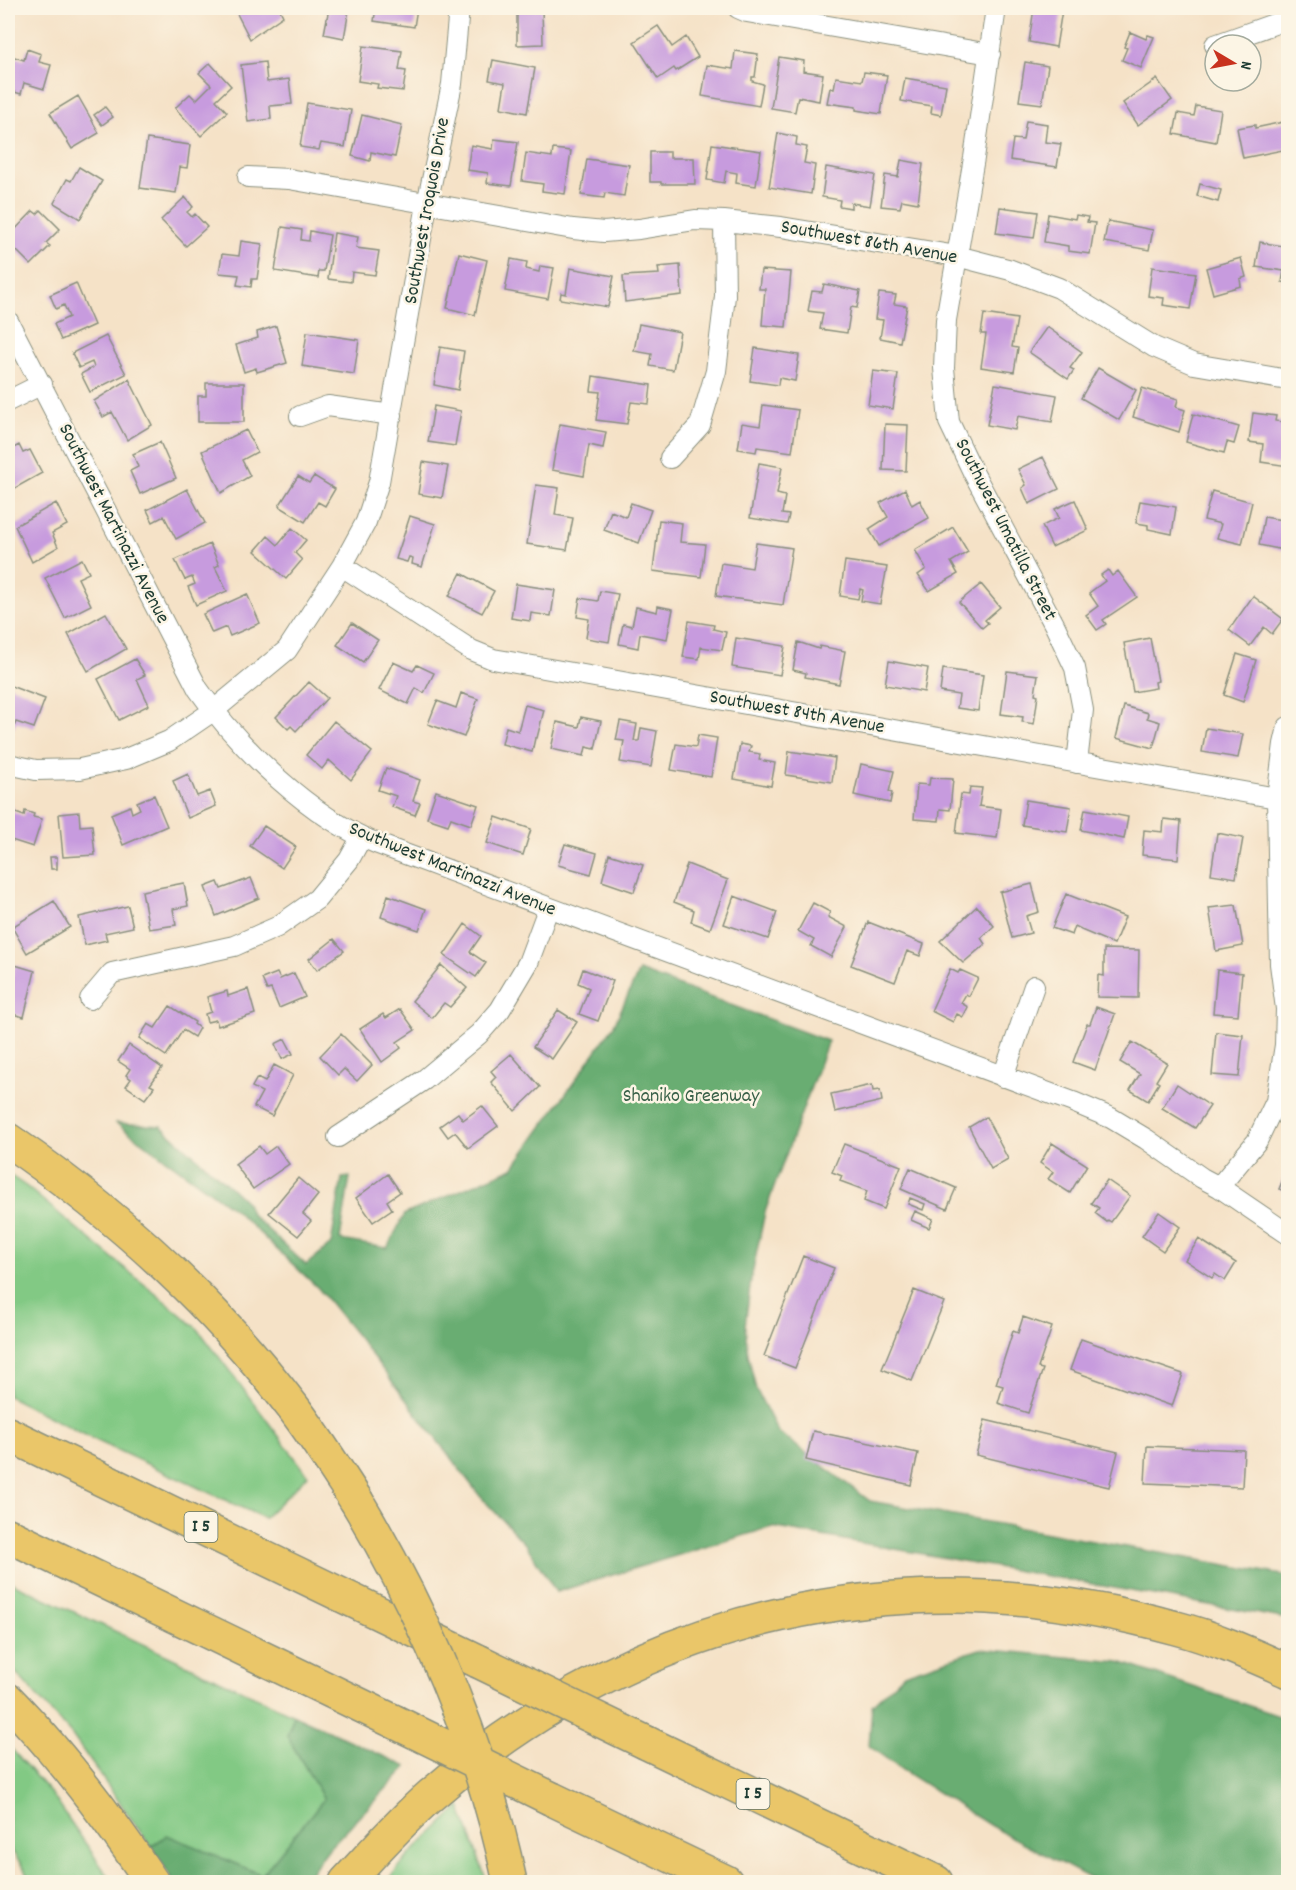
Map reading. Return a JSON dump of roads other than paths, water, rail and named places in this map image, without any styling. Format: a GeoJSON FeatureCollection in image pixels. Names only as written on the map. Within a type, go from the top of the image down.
{"type":"FeatureCollection","features":[{"type":"Feature","properties":{"kind":"highway"},"geometry":{"type":"LineString","coordinates":[[8,1140],[91,1201],[140,1242],[201,1300],[250,1354],[293,1407],[356,1500],[410,1594],[454,1694],[489,1797],[510,1882]]}},
{"type":"Feature","properties":{"kind":"highway","name":"I 5"},"geometry":{"type":"LineString","coordinates":[[8,1434],[936,1882]]}},
{"type":"Feature","properties":{"kind":"highway"},"geometry":{"type":"LineString","coordinates":[[8,1534],[726,1882]]}},
{"type":"Feature","properties":{"kind":"highway"},"geometry":{"type":"LineString","coordinates":[[346,1882],[428,1797],[514,1730],[614,1673],[717,1631],[771,1617],[876,1599],[936,1595],[994,1596],[1053,1601],[1114,1612],[1179,1628],[1235,1648],[1288,1671]]}},
{"type":"Feature","properties":{"kind":"highway"},"geometry":{"type":"LineString","coordinates":[[8,1700],[68,1768],[117,1831],[152,1882]]}},
{"type":"Feature","properties":{"kind":"street","name":"Southwest Iroquois Drive"},"geometry":{"type":"LineString","coordinates":[[8,764],[36,770],[80,769],[126,759],[169,741],[213,711],[287,650],[342,566],[366,522],[379,482],[393,415],[427,204],[452,84],[459,8]]}},
{"type":"Feature","properties":{"kind":"street"},"geometry":{"type":"LineString","coordinates":[[738,8],[747,12],[990,54]]}},
{"type":"Feature","properties":{"kind":"street","name":"Southwest Umatilla Street"},"geometry":{"type":"LineString","coordinates":[[996,8],[946,320],[945,368],[949,422],[1075,668],[1083,710],[1077,764]]}},
{"type":"Feature","properties":{"kind":"street"},"geometry":{"type":"LineString","coordinates":[[1249,33],[1288,19]]}},
{"type":"Feature","properties":{"kind":"street","name":"Southwest 86th Avenue"},"geometry":{"type":"LineString","coordinates":[[248,177],[289,179],[573,229],[604,232],[639,230],[695,220],[724,221],[781,227],[957,256],[1011,270],[1059,288],[1154,347],[1194,364],[1288,380]]}},
{"type":"Feature","properties":{"kind":"street"},"geometry":{"type":"LineString","coordinates":[[670,458],[700,425],[716,370],[725,296],[724,221]]}},
{"type":"Feature","properties":{"kind":"street","name":"Southwest Martinazzi Avenue"},"geometry":{"type":"LineString","coordinates":[[8,321],[198,689],[213,711],[258,760],[319,811],[361,838],[1073,1102],[1110,1118],[1146,1139],[1202,1178],[1220,1187],[1288,1234]]}},
{"type":"Feature","properties":{"kind":"street"},"geometry":{"type":"LineString","coordinates":[[8,402],[42,384]]}},
{"type":"Feature","properties":{"kind":"street"},"geometry":{"type":"LineString","coordinates":[[300,416],[328,406],[393,415]]}},
{"type":"Feature","properties":{"kind":"street","name":"Southwest 84th Avenue"},"geometry":{"type":"LineString","coordinates":[[342,566],[471,650],[493,659],[1283,799]]}},
{"type":"Feature","properties":{"kind":"street"},"geometry":{"type":"LineString","coordinates":[[1220,1187],[1257,1141],[1276,1101],[1285,1045],[1287,1009],[1280,963],[1283,799],[1288,727]]}},
{"type":"Feature","properties":{"kind":"street"},"geometry":{"type":"LineString","coordinates":[[90,999],[112,973],[234,946],[277,927],[317,899],[349,860],[361,838]]}},
{"type":"Feature","properties":{"kind":"street"},"geometry":{"type":"LineString","coordinates":[[338,1137],[424,1080],[479,1034],[500,1010],[528,963],[548,909]]}},
{"type":"Feature","properties":{"kind":"street"},"geometry":{"type":"LineString","coordinates":[[1003,1077],[1034,986]]}},
{"type":"Feature","properties":{"kind":"park label","name":"Shaniko Greenway"},"geometry":{"type":"Point","coordinates":[691,1097]}}]}
